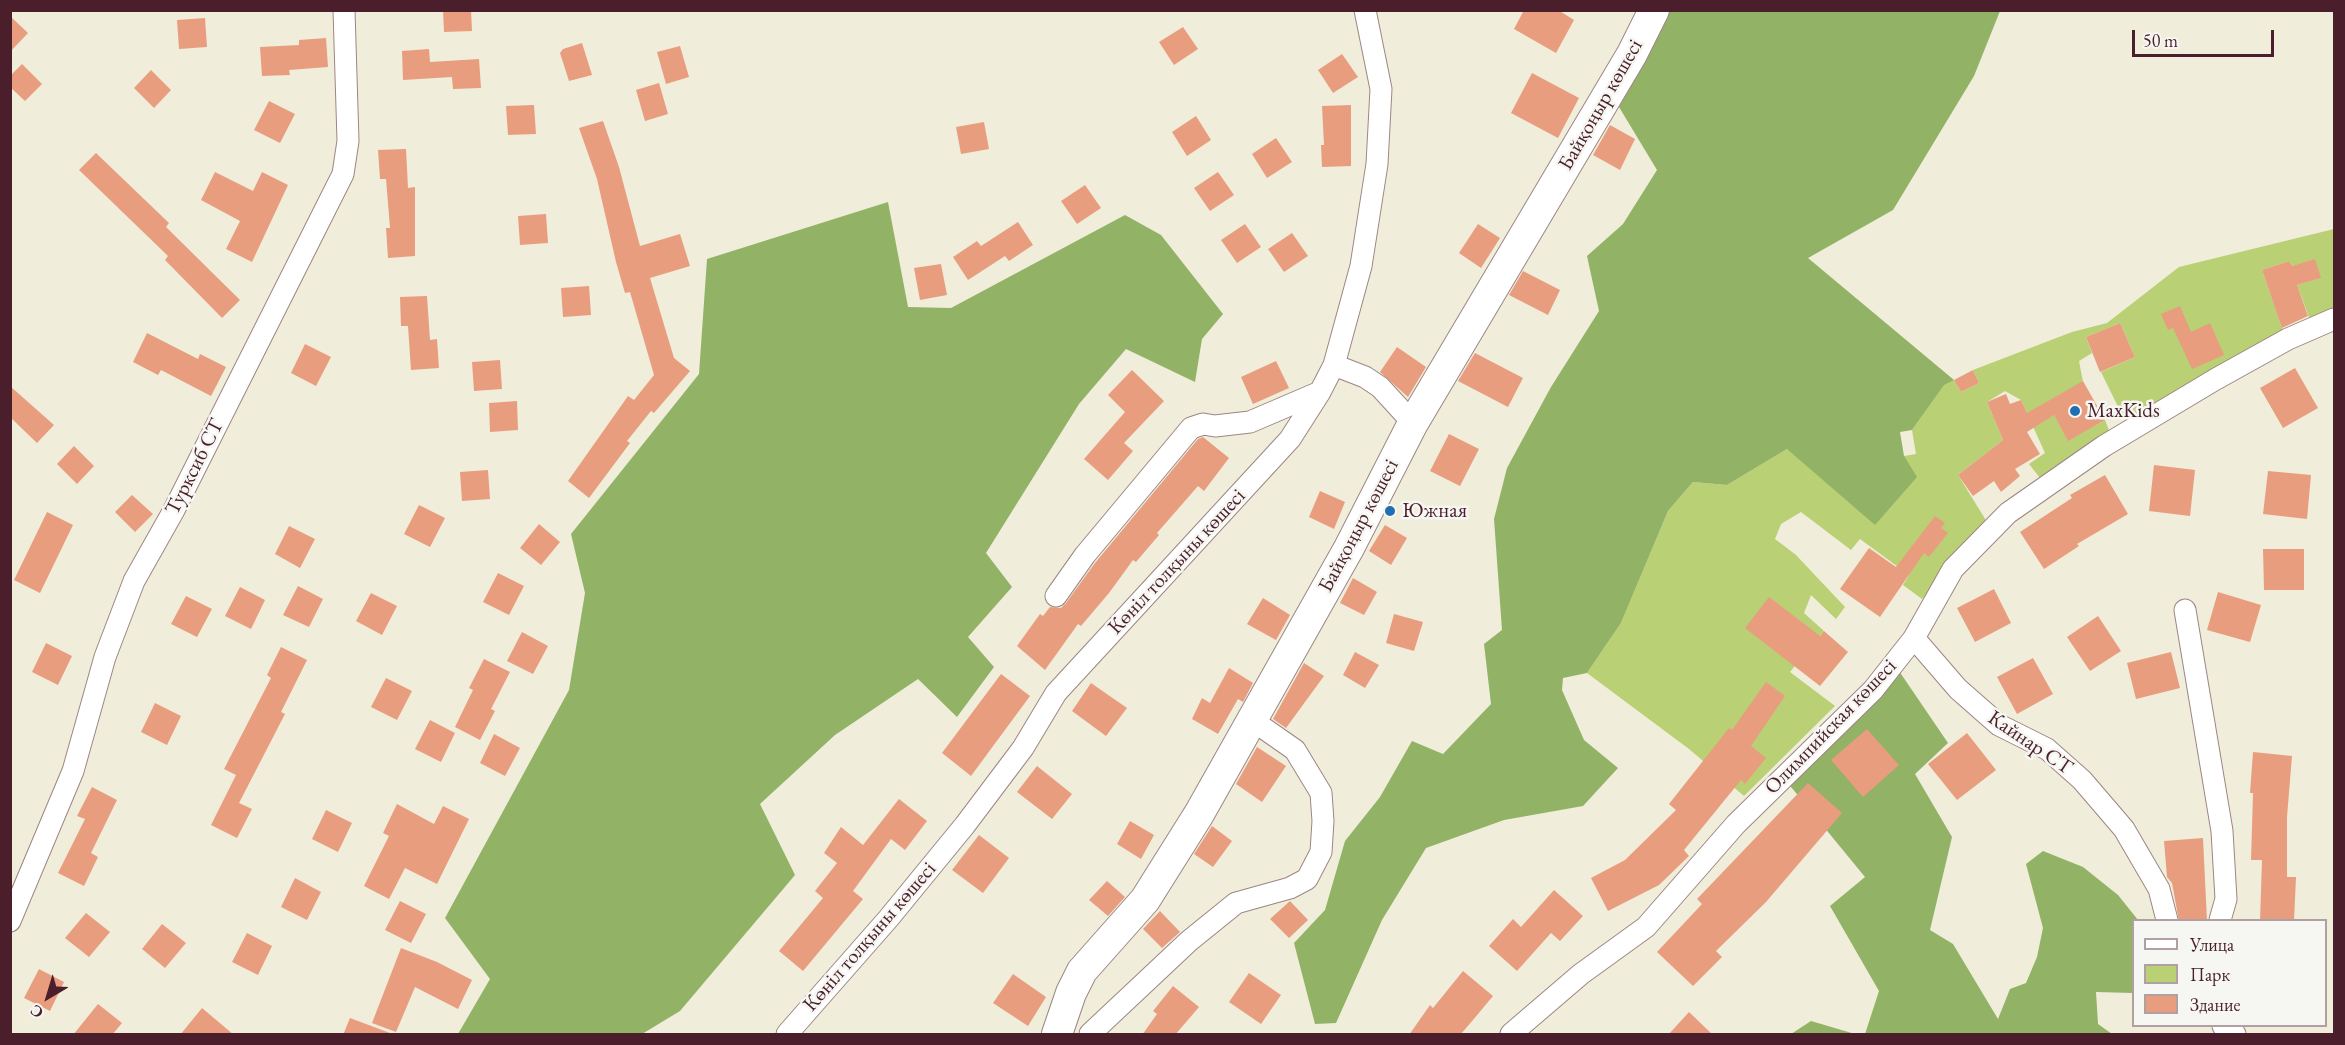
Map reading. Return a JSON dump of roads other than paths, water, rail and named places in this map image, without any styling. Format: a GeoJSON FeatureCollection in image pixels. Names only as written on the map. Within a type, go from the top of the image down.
{"type":"FeatureCollection","features":[{"type":"Feature","properties":{"kind":"street","name":"Турксиб СТ"},"geometry":{"type":"LineString","coordinates":[[10,921],[73,771],[105,657],[134,581],[179,500],[343,174],[348,141],[344,10]]}},
{"type":"Feature","properties":{"kind":"street","name":"Көніл толқыны көшесі"},"geometry":{"type":"LineString","coordinates":[[787,1035],[888,919],[965,825],[1023,748],[1056,693],[1290,439],[1320,392],[1334,365],[1361,266],[1377,164],[1381,89],[1365,10]]}},
{"type":"Feature","properties":{"kind":"street","name":"Байқоңыр көшесі"},"geometry":{"type":"LineString","coordinates":[[1056,1035],[1071,993],[1082,971],[1145,900],[1199,814],[1348,548],[1413,423],[1632,54],[1654,10]]}},
{"type":"Feature","properties":{"kind":"street","name":"Олимпийская көшесі"},"geometry":{"type":"LineString","coordinates":[[1511,1035],[1581,974],[1646,927],[1736,824],[1873,690],[1914,638],[1953,568],[2008,513],[2104,446],[2196,391],[2288,339],[2334,319]]}},
{"type":"Feature","properties":{"kind":"street"},"geometry":{"type":"LineString","coordinates":[[1334,365],[1365,377],[1380,387],[1413,423]]}},
{"type":"Feature","properties":{"kind":"street"},"geometry":{"type":"LineString","coordinates":[[1056,596],[1085,555],[1191,428],[1203,424],[1215,426],[1250,422],[1320,392]]}},
{"type":"Feature","properties":{"kind":"street"},"geometry":{"type":"LineString","coordinates":[[2185,610],[2222,831],[2226,899],[2221,919]]}},
{"type":"Feature","properties":{"kind":"street","name":"Кайнар СТ"},"geometry":{"type":"LineString","coordinates":[[1914,638],[1958,688],[1999,725],[2047,749],[2082,780],[2124,829],[2159,890],[2166,919]]}},
{"type":"Feature","properties":{"kind":"street"},"geometry":{"type":"LineString","coordinates":[[1090,1035],[1189,941],[1236,903],[1290,888],[1307,879],[1312,870],[1321,852],[1323,821],[1321,793],[1295,750],[1252,720]]}},
{"type":"Feature","properties":{"kind":"place","name":"MaxKids"},"geometry":{"type":"Point","coordinates":[2075,411]}},
{"type":"Feature","properties":{"kind":"place","name":"Южная"},"geometry":{"type":"Point","coordinates":[1390,511]}}]}
